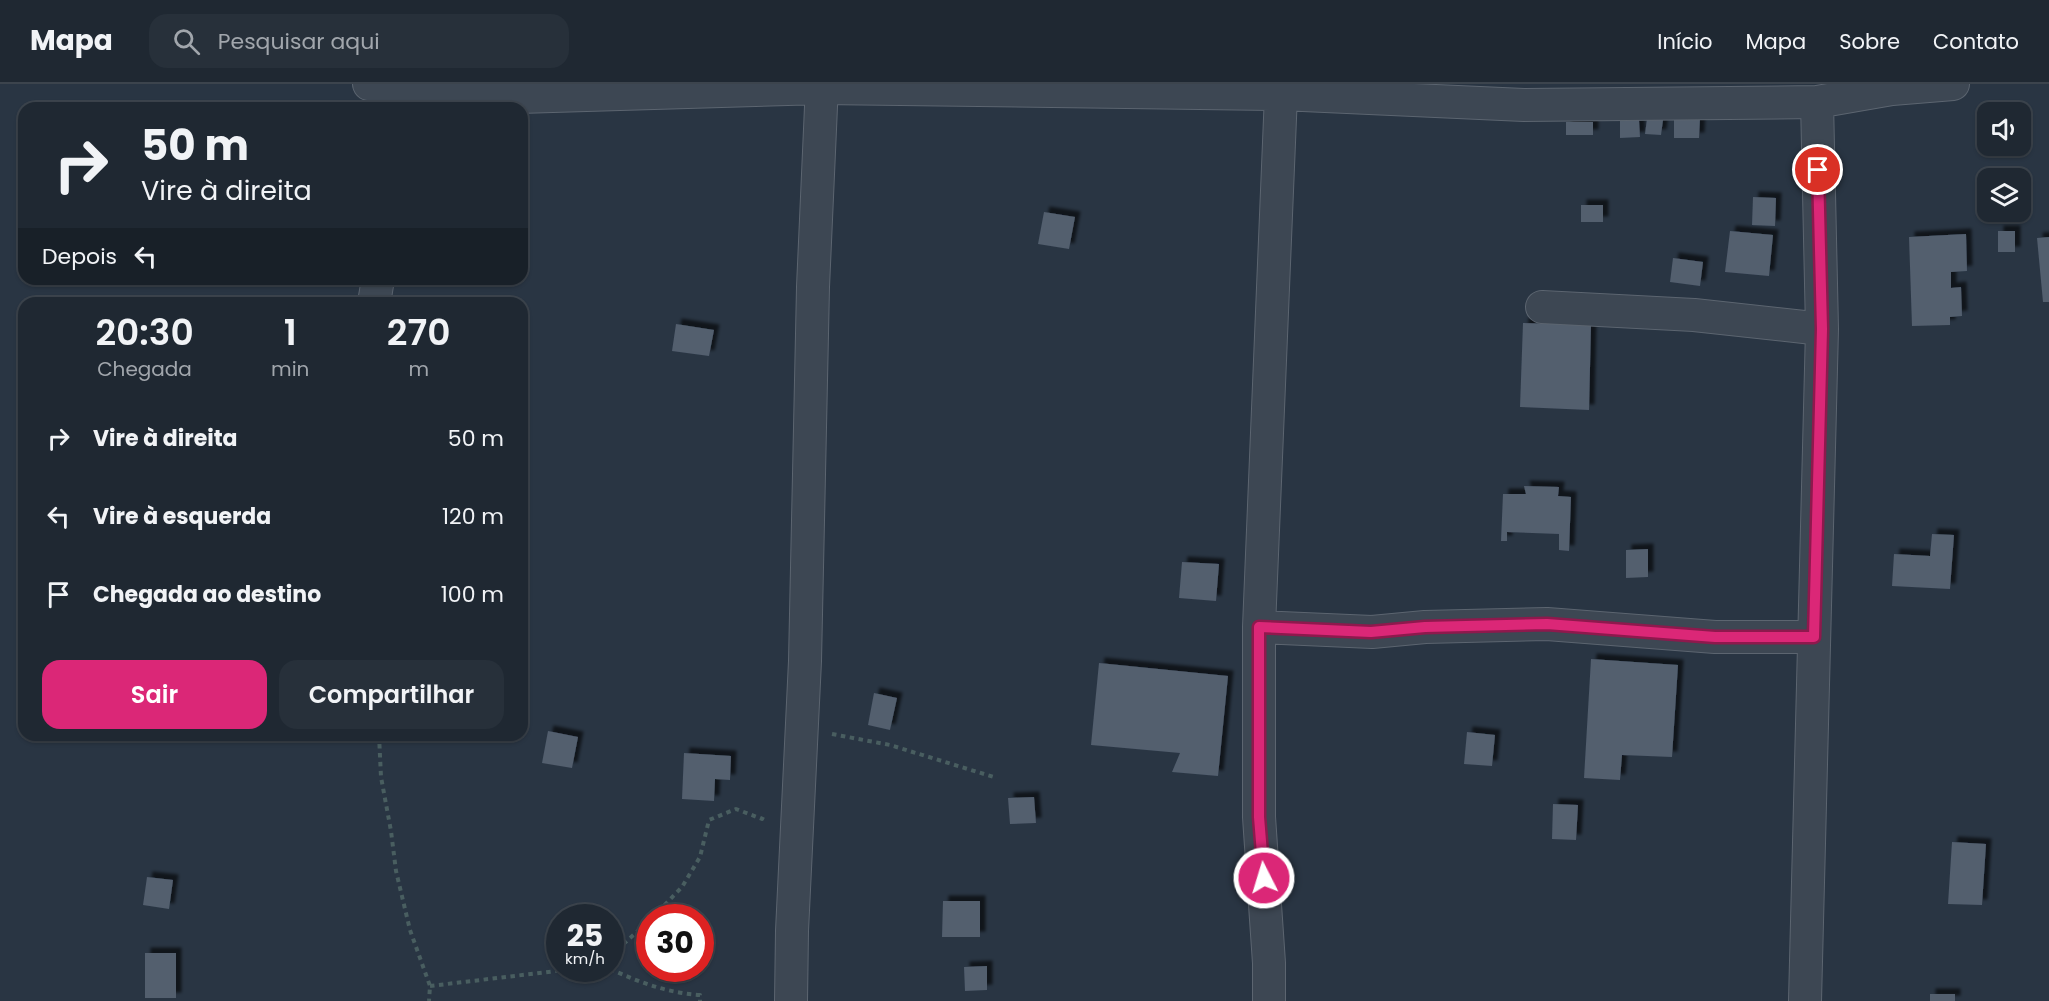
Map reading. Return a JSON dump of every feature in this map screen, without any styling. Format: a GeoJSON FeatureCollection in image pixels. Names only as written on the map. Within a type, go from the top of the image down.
{"type":"FeatureCollection","features":[{"type":"Feature","properties":{"kind":"street"},"geometry":{"type":"LineString","coordinates":[[386,94],[519,97],[822,86],[1281,94],[1524,105],[1816,102],[1892,89],[1953,84]]}},
{"type":"Feature","properties":{"kind":"street"},"geometry":{"type":"LineString","coordinates":[[791,1001],[802,726],[813,287],[822,86]]}},
{"type":"Feature","properties":{"kind":"street"},"geometry":{"type":"LineString","coordinates":[[1269,1001],[1268,930],[1259,817],[1259,627],[1281,94]]}},
{"type":"Feature","properties":{"kind":"street"},"geometry":{"type":"LineString","coordinates":[[1805,1001],[1822,329],[1816,102]]}},
{"type":"Feature","properties":{"kind":"street"},"geometry":{"type":"LineString","coordinates":[[1542,307],[1694,315],[1822,329]]}},
{"type":"Feature","properties":{"kind":"street"},"geometry":{"type":"LineString","coordinates":[[1259,627],[1371,632],[1425,627],[1547,624],[1715,637],[1814,637]]}},
{"type":"Feature","properties":{"kind":"path"},"geometry":{"type":"LineString","coordinates":[[802,726],[845,738],[890,745],[997,778]]}},
{"type":"Feature","properties":{"kind":"path"},"geometry":{"type":"LineString","coordinates":[[379,741],[381,777],[396,872],[410,930],[430,986],[429,1001]]}},
{"type":"Feature","properties":{"kind":"path"},"geometry":{"type":"LineString","coordinates":[[665,904],[682,886],[700,857],[709,820],[736,809],[762,819],[768,809]]}},
{"type":"Feature","properties":{"kind":"path"},"geometry":{"type":"LineString","coordinates":[[624,943],[636,933]]}},
{"type":"Feature","properties":{"kind":"path"},"geometry":{"type":"LineString","coordinates":[[430,986],[546,972]]}},
{"type":"Feature","properties":{"kind":"path"},"geometry":{"type":"LineString","coordinates":[[624,975],[675,993],[700,995],[700,1001]]}},
{"type":"Feature","properties":{"kind":"building"},"geometry":{"type":"Polygon","coordinates":[[[1674,118],[1700,118],[1699,138],[1674,138],[1674,118]]]}},
{"type":"Feature","properties":{"kind":"building"},"geometry":{"type":"Polygon","coordinates":[[[1647,119],[1663,120],[1661,135],[1645,134],[1647,119]]]}},
{"type":"Feature","properties":{"kind":"building"},"geometry":{"type":"Polygon","coordinates":[[[1639,120],[1640,137],[1620,138],[1620,121],[1639,120]]]}},
{"type":"Feature","properties":{"kind":"building"},"geometry":{"type":"Polygon","coordinates":[[[1566,122],[1593,122],[1593,135],[1566,135],[1566,122]]]}},
{"type":"Feature","properties":{"kind":"building"},"geometry":{"type":"Polygon","coordinates":[[[1753,197],[1776,198],[1775,226],[1752,225],[1753,197]]]}},
{"type":"Feature","properties":{"kind":"building"},"geometry":{"type":"Polygon","coordinates":[[[1581,205],[1603,205],[1603,222],[1581,222],[1581,205]]]}},
{"type":"Feature","properties":{"kind":"building"},"geometry":{"type":"Polygon","coordinates":[[[1044,212],[1075,217],[1069,249],[1038,244],[1044,212]]]}},
{"type":"Feature","properties":{"kind":"building"},"geometry":{"type":"Polygon","coordinates":[[[1730,231],[1773,235],[1769,276],[1725,272],[1730,231]]]}},
{"type":"Feature","properties":{"kind":"building"},"geometry":{"type":"Polygon","coordinates":[[[1998,231],[2015,231],[2015,252],[1998,252],[1998,231]]]}},
{"type":"Feature","properties":{"kind":"building"},"geometry":{"type":"Polygon","coordinates":[[[1966,234],[1967,271],[1951,272],[1951,288],[1961,287],[1962,316],[1950,317],[1950,325],[1912,326],[1909,237],[1966,234]]]}},
{"type":"Feature","properties":{"kind":"building"},"geometry":{"type":"Polygon","coordinates":[[[2049,237],[2049,302],[2043,302],[2037,238],[2049,237]]]}},
{"type":"Feature","properties":{"kind":"building"},"geometry":{"type":"Polygon","coordinates":[[[1673,258],[1703,262],[1700,286],[1670,282],[1673,258]]]}},
{"type":"Feature","properties":{"kind":"building"},"geometry":{"type":"Polygon","coordinates":[[[1523,323],[1591,325],[1589,410],[1520,407],[1523,323]]]}},
{"type":"Feature","properties":{"kind":"building"},"geometry":{"type":"Polygon","coordinates":[[[676,324],[714,330],[709,356],[672,351],[676,324]]]}},
{"type":"Feature","properties":{"kind":"building"},"geometry":{"type":"Polygon","coordinates":[[[1524,486],[1559,487],[1558,496],[1571,497],[1569,551],[1559,550],[1559,534],[1507,532],[1507,541],[1501,541],[1503,494],[1526,494],[1524,486]]]}},
{"type":"Feature","properties":{"kind":"building"},"geometry":{"type":"Polygon","coordinates":[[[1932,534],[1954,535],[1950,589],[1892,586],[1894,554],[1930,556],[1932,534]]]}},
{"type":"Feature","properties":{"kind":"building"},"geometry":{"type":"Polygon","coordinates":[[[1648,549],[1648,577],[1626,578],[1626,550],[1648,549]]]}},
{"type":"Feature","properties":{"kind":"building"},"geometry":{"type":"Polygon","coordinates":[[[1182,562],[1219,564],[1216,601],[1179,598],[1182,562]]]}},
{"type":"Feature","properties":{"kind":"building"},"geometry":{"type":"Polygon","coordinates":[[[1591,659],[1678,665],[1672,757],[1622,755],[1620,780],[1584,778],[1591,659]]]}},
{"type":"Feature","properties":{"kind":"building"},"geometry":{"type":"Polygon","coordinates":[[[1099,663],[1228,676],[1218,776],[1172,772],[1180,753],[1091,745],[1099,663]]]}},
{"type":"Feature","properties":{"kind":"building"},"geometry":{"type":"Polygon","coordinates":[[[874,693],[897,698],[890,730],[868,725],[874,693]]]}},
{"type":"Feature","properties":{"kind":"building"},"geometry":{"type":"Polygon","coordinates":[[[548,731],[578,737],[572,768],[542,763],[548,731]]]}},
{"type":"Feature","properties":{"kind":"building"},"geometry":{"type":"Polygon","coordinates":[[[1467,732],[1495,735],[1492,766],[1464,764],[1467,732]]]}},
{"type":"Feature","properties":{"kind":"building"},"geometry":{"type":"Polygon","coordinates":[[[684,753],[731,756],[730,780],[715,779],[714,801],[682,799],[684,753]]]}},
{"type":"Feature","properties":{"kind":"building"},"geometry":{"type":"Polygon","coordinates":[[[1034,797],[1036,823],[1010,824],[1008,798],[1034,797]]]}},
{"type":"Feature","properties":{"kind":"building"},"geometry":{"type":"Polygon","coordinates":[[[1553,804],[1578,805],[1576,840],[1552,839],[1553,804]]]}},
{"type":"Feature","properties":{"kind":"building"},"geometry":{"type":"Polygon","coordinates":[[[1952,842],[1986,844],[1982,905],[1948,904],[1952,842]]]}},
{"type":"Feature","properties":{"kind":"building"},"geometry":{"type":"Polygon","coordinates":[[[147,877],[173,880],[169,909],[143,905],[147,877]]]}},
{"type":"Feature","properties":{"kind":"building"},"geometry":{"type":"Polygon","coordinates":[[[943,901],[980,901],[980,937],[942,937],[943,901]]]}},
{"type":"Feature","properties":{"kind":"building"},"geometry":{"type":"Polygon","coordinates":[[[145,953],[176,953],[176,998],[145,998],[145,953]]]}},
{"type":"Feature","properties":{"kind":"building"},"geometry":{"type":"Polygon","coordinates":[[[987,966],[987,990],[965,991],[964,967],[987,966]]]}},
{"type":"Feature","properties":{"kind":"building"},"geometry":{"type":"Polygon","coordinates":[[[1930,994],[1955,994],[1955,1001],[1930,1001],[1930,994]]]}},
{"type":"Feature","properties":{"kind":"route"},"geometry":{"type":"LineString","coordinates":[[1264,878],[1259,817],[1259,627],[1371,632],[1425,627],[1547,624],[1715,637],[1814,637],[1822,329],[1818,170]]}}]}
